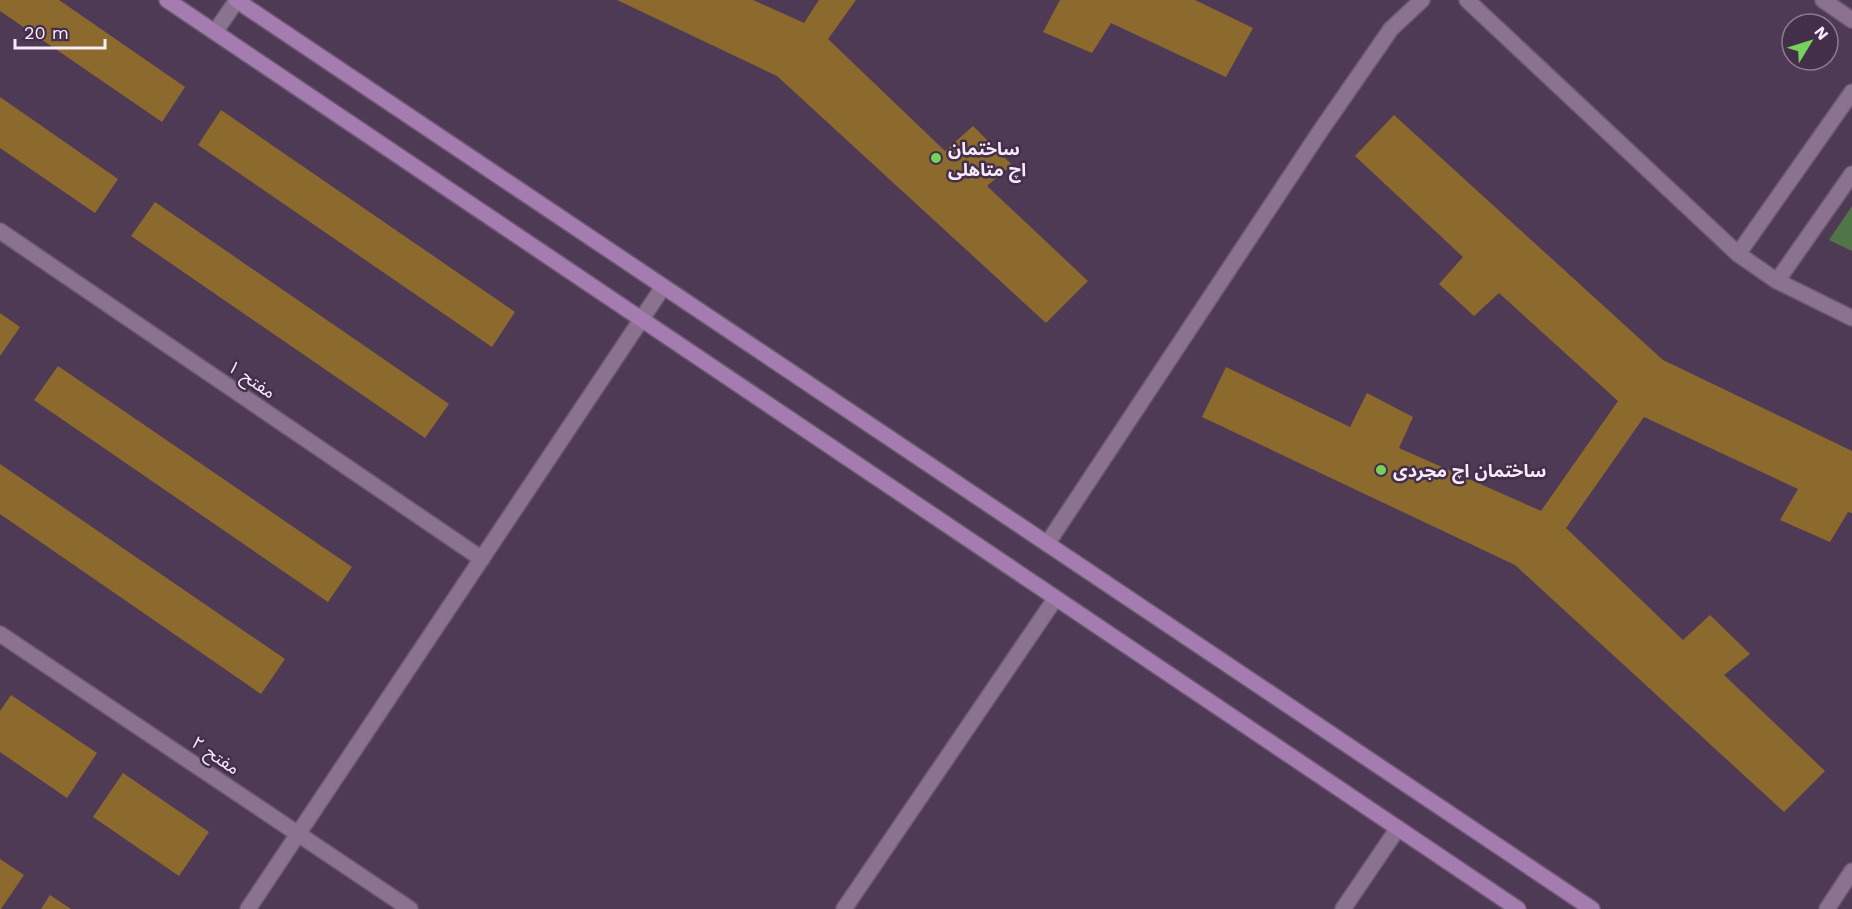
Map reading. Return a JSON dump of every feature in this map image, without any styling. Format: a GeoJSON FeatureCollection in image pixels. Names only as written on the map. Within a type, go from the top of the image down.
{"type":"FeatureCollection","features":[{"type":"Feature","properties":{"kind":"street"},"geometry":{"type":"LineString","coordinates":[[167,0],[1518,909]]}},
{"type":"Feature","properties":{"kind":"street"},"geometry":{"type":"LineString","coordinates":[[215,32],[236,0],[1592,909]]}},
{"type":"Feature","properties":{"kind":"street"},"geometry":{"type":"LineString","coordinates":[[1047,544],[1340,102],[1391,29],[1422,0]]}},
{"type":"Feature","properties":{"kind":"street"},"geometry":{"type":"LineString","coordinates":[[1467,0],[1738,254],[1777,281],[1852,318]]}},
{"type":"Feature","properties":{"kind":"street"},"geometry":{"type":"LineString","coordinates":[[1823,0],[1852,20]]}},
{"type":"Feature","properties":{"kind":"street"},"geometry":{"type":"LineString","coordinates":[[1738,254],[1852,92]]}},
{"type":"Feature","properties":{"kind":"street"},"geometry":{"type":"LineString","coordinates":[[1777,281],[1852,174]]}},
{"type":"Feature","properties":{"kind":"street","name":"مفتح ۱"},"geometry":{"type":"LineString","coordinates":[[0,231],[482,559]]}},
{"type":"Feature","properties":{"kind":"street"},"geometry":{"type":"LineString","coordinates":[[248,909],[663,287]]}},
{"type":"Feature","properties":{"kind":"street"},"geometry":{"type":"LineString","coordinates":[[844,909],[1056,599]]}},
{"type":"Feature","properties":{"kind":"street","name":"مفتح ۲"},"geometry":{"type":"LineString","coordinates":[[0,634],[410,909]]}},
{"type":"Feature","properties":{"kind":"street"},"geometry":{"type":"LineString","coordinates":[[1343,909],[1398,828]]}},
{"type":"Feature","properties":{"kind":"street"},"geometry":{"type":"LineString","coordinates":[[1827,909],[1852,871]]}},
{"type":"Feature","properties":{"kind":"green space"},"geometry":{"type":"Polygon","coordinates":[[[1852,206],[1852,251],[1829,240],[1852,206]]]}},
{"type":"Feature","properties":{"kind":"building"},"geometry":{"type":"Polygon","coordinates":[[[0,0],[59,0],[185,87],[162,122],[0,11],[0,0]]]}},
{"type":"Feature","properties":{"kind":"building","name":"ساختمان اچ متاهلی"},"geometry":{"type":"Polygon","coordinates":[[[617,0],[753,0],[804,23],[819,0],[856,0],[828,39],[945,151],[973,126],[1012,165],[987,186],[1088,281],[1046,323],[777,76],[617,0]]]}},
{"type":"Feature","properties":{"kind":"building"},"geometry":{"type":"Polygon","coordinates":[[[1060,0],[1195,0],[1253,28],[1226,77],[1111,23],[1092,53],[1043,32],[1060,0]]]}},
{"type":"Feature","properties":{"kind":"building"},"geometry":{"type":"Polygon","coordinates":[[[0,97],[118,179],[95,213],[0,148],[0,97]]]}},
{"type":"Feature","properties":{"kind":"building"},"geometry":{"type":"Polygon","coordinates":[[[221,110],[515,312],[492,347],[198,145],[221,110]]]}},
{"type":"Feature","properties":{"kind":"building","name":"ساختمان اچ مجردی"},"geometry":{"type":"Polygon","coordinates":[[[1394,115],[1663,360],[1852,451],[1852,513],[1848,512],[1830,542],[1780,520],[1798,489],[1644,417],[1566,528],[1683,640],[1710,615],[1750,654],[1724,675],[1825,771],[1784,812],[1515,565],[1202,417],[1226,367],[1350,427],[1367,393],[1413,417],[1399,448],[1541,511],[1618,401],[1499,293],[1474,316],[1439,284],[1463,257],[1355,156],[1394,115]]]}},
{"type":"Feature","properties":{"kind":"building"},"geometry":{"type":"Polygon","coordinates":[[[155,202],[449,404],[425,438],[131,236],[155,202]]]}},
{"type":"Feature","properties":{"kind":"building"},"geometry":{"type":"Polygon","coordinates":[[[0,313],[20,327],[0,356],[0,313]]]}},
{"type":"Feature","properties":{"kind":"building"},"geometry":{"type":"Polygon","coordinates":[[[58,366],[352,567],[328,602],[34,400],[58,366]]]}},
{"type":"Feature","properties":{"kind":"building"},"geometry":{"type":"Polygon","coordinates":[[[0,464],[285,659],[261,694],[0,514],[0,464]]]}},
{"type":"Feature","properties":{"kind":"building"},"geometry":{"type":"Polygon","coordinates":[[[11,695],[97,753],[67,798],[0,752],[0,711],[11,695]]]}},
{"type":"Feature","properties":{"kind":"building"},"geometry":{"type":"Polygon","coordinates":[[[123,773],[209,832],[179,876],[93,817],[123,773]]]}},
{"type":"Feature","properties":{"kind":"building"},"geometry":{"type":"Polygon","coordinates":[[[0,859],[24,875],[1,909],[0,909],[0,859]]]}},
{"type":"Feature","properties":{"kind":"building"},"geometry":{"type":"Polygon","coordinates":[[[50,895],[71,909],[41,909],[50,895]]]}},
{"type":"Feature","properties":{"kind":"place","name":"ساختمان اچ متاهلی"},"geometry":{"type":"Point","coordinates":[936,158]}},
{"type":"Feature","properties":{"kind":"place","name":"ساختمان اچ مجردی"},"geometry":{"type":"Point","coordinates":[1381,470]}}]}
